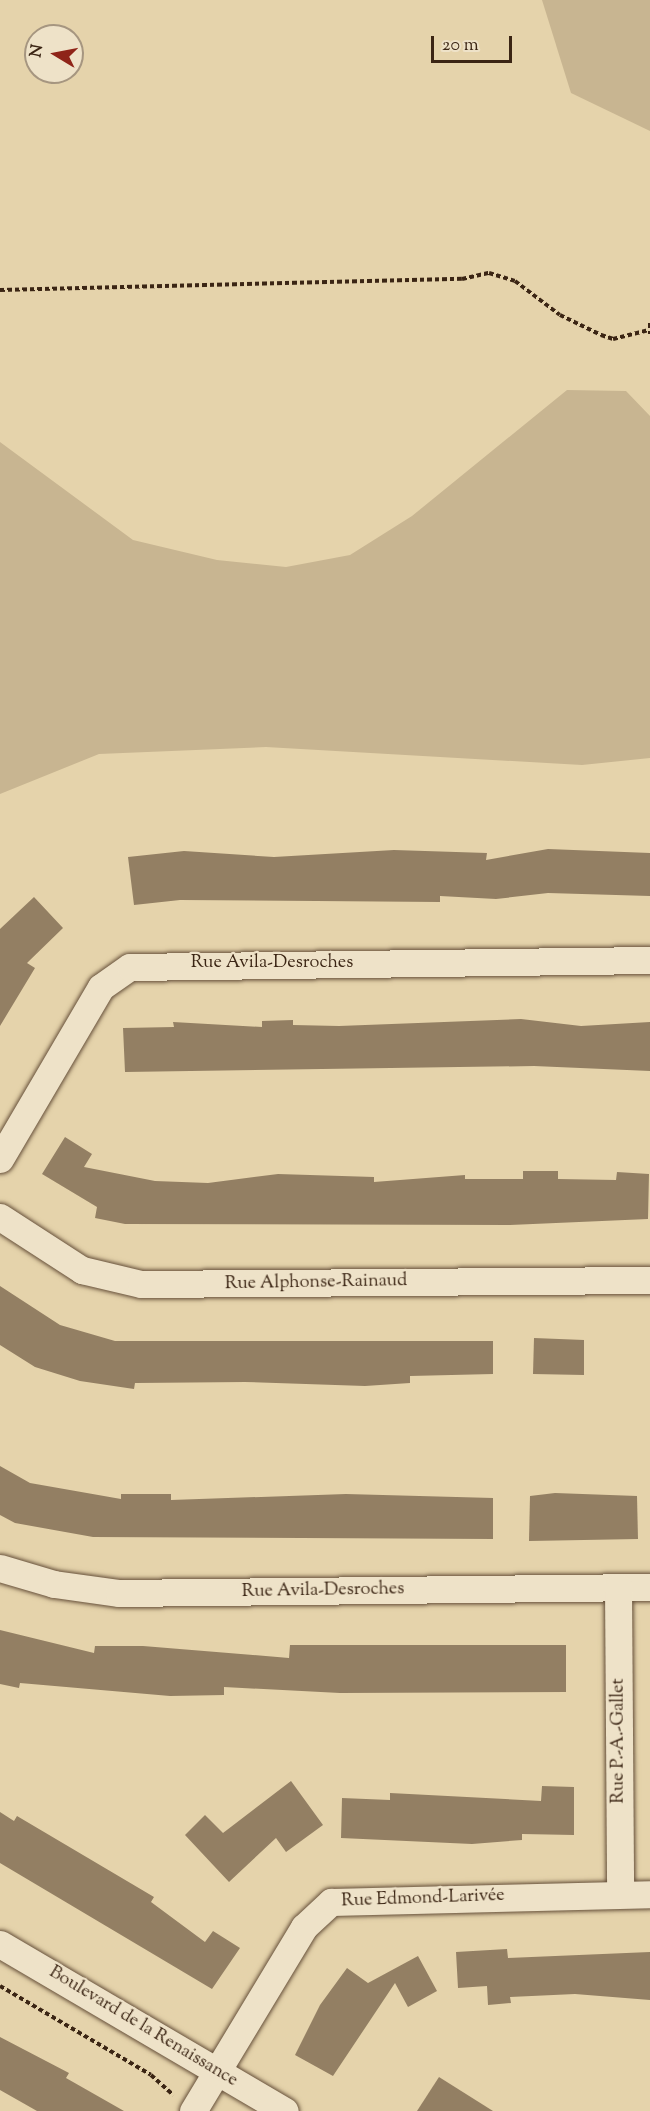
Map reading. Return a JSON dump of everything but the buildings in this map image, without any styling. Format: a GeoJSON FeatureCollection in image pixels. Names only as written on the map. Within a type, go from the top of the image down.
{"type":"FeatureCollection","features":[{"type":"Feature","properties":{"kind":"street","name":"Rue Avila-Desroches"},"geometry":{"type":"LineString","coordinates":[[0,1159],[101,987],[130,967],[650,960]]}},
{"type":"Feature","properties":{"kind":"street","name":"Rue Alphonse-Rainaud"},"geometry":{"type":"LineString","coordinates":[[0,1217],[82,1270],[141,1284],[650,1280]]}},
{"type":"Feature","properties":{"kind":"street","name":"Rue Avila-Desroches"},"geometry":{"type":"LineString","coordinates":[[0,1568],[73,1588],[119,1593],[650,1587]]}},
{"type":"Feature","properties":{"kind":"street","name":"Rue P.-A.-Gallet"},"geometry":{"type":"LineString","coordinates":[[618,1587],[620,1894]]}},
{"type":"Feature","properties":{"kind":"street","name":"Rue Edmond-Larivée"},"geometry":{"type":"LineString","coordinates":[[193,2111],[304,1927],[332,1902],[650,1894]]}},
{"type":"Feature","properties":{"kind":"street","name":"Boulevard de la Renaissance"},"geometry":{"type":"LineString","coordinates":[[0,1944],[285,2111]]}},
{"type":"Feature","properties":{"kind":"path"},"geometry":{"type":"LineString","coordinates":[[0,290],[462,279],[489,273],[515,281],[560,315],[601,335],[614,339],[650,332],[650,323]]}},
{"type":"Feature","properties":{"kind":"path","name":"Boulevard de la Renaissance"},"geometry":{"type":"LineString","coordinates":[[0,1986],[151,2075],[169,2092]]}},
{"type":"Feature","properties":{"kind":"shaded area"},"geometry":{"type":"Polygon","coordinates":[[[542,0],[650,0],[650,131],[571,93],[542,0]]]}},
{"type":"Feature","properties":{"kind":"shaded area"},"geometry":{"type":"Polygon","coordinates":[[[567,390],[626,391],[650,416],[650,758],[582,765],[266,747],[99,754],[0,794],[0,442],[133,540],[217,560],[286,567],[350,555],[412,516],[567,390]]]}}]}
